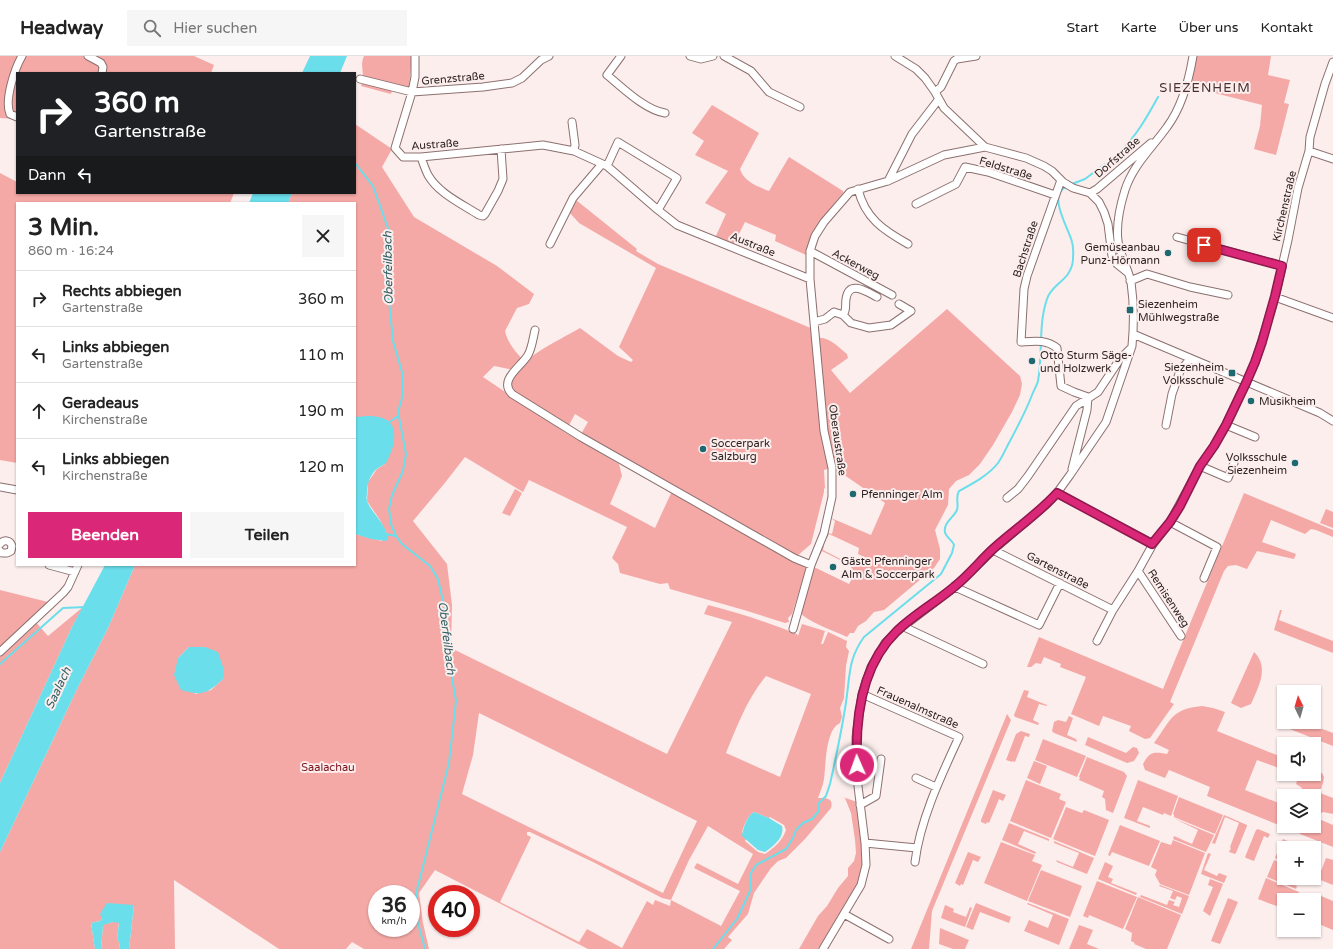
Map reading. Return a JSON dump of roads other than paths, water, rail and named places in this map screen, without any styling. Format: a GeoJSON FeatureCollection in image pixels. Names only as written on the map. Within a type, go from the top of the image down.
{"type":"FeatureCollection","features":[{"type":"Feature","properties":{"kind":"street"},"geometry":{"type":"LineString","coordinates":[[16,117],[10,114],[8,109],[14,71],[22,56]]}},
{"type":"Feature","properties":{"kind":"street"},"geometry":{"type":"LineString","coordinates":[[88,56],[101,63],[103,67],[102,72]]}},
{"type":"Feature","properties":{"kind":"street","name":"Austraße"},"geometry":{"type":"LineString","coordinates":[[415,56],[415,77],[412,92],[395,148],[403,157],[421,157],[543,146],[574,151],[604,165],[677,225],[810,279]]}},
{"type":"Feature","properties":{"kind":"street","name":"Grenzstraße"},"geometry":{"type":"LineString","coordinates":[[360,79],[412,92],[483,87],[512,83],[522,78],[539,58],[549,56]]}},
{"type":"Feature","properties":{"kind":"street"},"geometry":{"type":"LineString","coordinates":[[621,56],[607,75],[648,106],[657,111],[665,112]]}},
{"type":"Feature","properties":{"kind":"street"},"geometry":{"type":"LineString","coordinates":[[690,56],[701,59],[713,56]]}},
{"type":"Feature","properties":{"kind":"street"},"geometry":{"type":"LineString","coordinates":[[724,56],[751,71],[769,92],[800,108]]}},
{"type":"Feature","properties":{"kind":"street"},"geometry":{"type":"LineString","coordinates":[[895,56],[916,69],[925,78],[944,108],[985,147]]}},
{"type":"Feature","properties":{"kind":"street"},"geometry":{"type":"LineString","coordinates":[[935,92],[941,87],[954,61],[957,59],[976,56]]}},
{"type":"Feature","properties":{"kind":"street","name":"Dorfstraße"},"geometry":{"type":"LineString","coordinates":[[823,949],[861,885],[866,865],[857,778],[856,737],[862,694],[871,667],[885,643],[902,626],[955,587],[992,550],[1047,504],[1070,476],[1106,422],[1132,346],[1133,334],[1130,281],[1118,242],[1118,222],[1125,189],[1138,162],[1168,126],[1176,113],[1184,93],[1193,56]]}},
{"type":"Feature","properties":{"kind":"street","name":"Kirchenstraße"},"geometry":{"type":"LineString","coordinates":[[1246,383],[1255,362],[1275,296],[1298,188],[1309,151],[1310,137],[1333,62]]}},
{"type":"Feature","properties":{"kind":"street"},"geometry":{"type":"LineString","coordinates":[[888,181],[912,134],[939,99]]}},
{"type":"Feature","properties":{"kind":"street"},"geometry":{"type":"LineString","coordinates":[[572,122],[575,145],[574,151]]}},
{"type":"Feature","properties":{"kind":"street","name":"Dorfstraße"},"geometry":{"type":"LineString","coordinates":[[1090,193],[1097,189],[1146,146],[1158,138]]}},
{"type":"Feature","properties":{"kind":"street"},"geometry":{"type":"LineString","coordinates":[[550,244],[573,198],[604,165],[618,142],[676,178],[658,210]]}},
{"type":"Feature","properties":{"kind":"street"},"geometry":{"type":"LineString","coordinates":[[810,279],[810,251],[815,236],[824,222],[850,192],[888,181],[944,155],[985,147],[1026,158],[1052,171],[1062,182],[1072,188],[1090,193],[1099,202],[1106,218],[1112,256],[1116,264],[1128,272]]}},
{"type":"Feature","properties":{"kind":"street"},"geometry":{"type":"LineString","coordinates":[[421,157],[428,175],[436,185],[447,194],[482,216],[485,214],[495,197],[503,179],[501,149]]}},
{"type":"Feature","properties":{"kind":"street"},"geometry":{"type":"LineString","coordinates":[[1309,151],[1333,159]]}},
{"type":"Feature","properties":{"kind":"street","name":"Feldstraße"},"geometry":{"type":"LineString","coordinates":[[916,204],[956,184],[965,167],[988,172],[1055,195]]}},
{"type":"Feature","properties":{"kind":"street","name":"Bachstraße"},"geometry":{"type":"LineString","coordinates":[[1062,182],[1055,195],[1027,276],[1024,289],[1021,342],[1046,342],[1057,348],[1059,355],[1061,386],[1088,397]]}},
{"type":"Feature","properties":{"kind":"street"},"geometry":{"type":"LineString","coordinates":[[858,189],[861,201],[871,217],[892,234],[908,244]]}},
{"type":"Feature","properties":{"kind":"street"},"geometry":{"type":"LineString","coordinates":[[1177,237],[1282,266]]}},
{"type":"Feature","properties":{"kind":"street","name":"Ackerweg"},"geometry":{"type":"LineString","coordinates":[[810,251],[892,295]]}},
{"type":"Feature","properties":{"kind":"street"},"geometry":{"type":"LineString","coordinates":[[1130,281],[1147,274],[1190,287],[1228,295]]}},
{"type":"Feature","properties":{"kind":"street","name":"Oberaustraße"},"geometry":{"type":"LineString","coordinates":[[793,628],[811,566],[824,533],[832,497],[830,458],[824,431],[810,279]]}},
{"type":"Feature","properties":{"kind":"street"},"geometry":{"type":"LineString","coordinates":[[843,315],[846,311],[848,294],[851,290],[861,288],[877,297]]}},
{"type":"Feature","properties":{"kind":"street"},"geometry":{"type":"LineString","coordinates":[[1275,296],[1333,318]]}},
{"type":"Feature","properties":{"kind":"street"},"geometry":{"type":"LineString","coordinates":[[814,322],[825,319],[834,312],[843,315],[851,323],[869,328],[891,324],[911,312],[899,304]]}},
{"type":"Feature","properties":{"kind":"street"},"geometry":{"type":"LineString","coordinates":[[535,330],[528,354],[513,372],[508,382],[508,387],[512,394],[588,441],[794,558],[811,566]]}},
{"type":"Feature","properties":{"kind":"street"},"geometry":{"type":"LineString","coordinates":[[1133,334],[1331,419],[1333,411]]}},
{"type":"Feature","properties":{"kind":"street"},"geometry":{"type":"LineString","coordinates":[[1007,498],[1018,489],[1028,476],[1076,406],[1098,392],[1120,358],[1132,346]]}},
{"type":"Feature","properties":{"kind":"street"},"geometry":{"type":"LineString","coordinates":[[1166,425],[1172,394],[1180,371],[1190,359]]}},
{"type":"Feature","properties":{"kind":"street"},"geometry":{"type":"LineString","coordinates":[[1098,641],[1113,610],[1138,571],[1152,544],[1170,522],[1200,466],[1214,446],[1246,383]]}},
{"type":"Feature","properties":{"kind":"street"},"geometry":{"type":"LineString","coordinates":[[1070,476],[1087,410],[1088,397]]}},
{"type":"Feature","properties":{"kind":"street"},"geometry":{"type":"LineString","coordinates":[[1226,425],[1256,437]]}},
{"type":"Feature","properties":{"kind":"street"},"geometry":{"type":"LineString","coordinates":[[1200,466],[1228,478],[1234,463]]}},
{"type":"Feature","properties":{"kind":"street"},"geometry":{"type":"LineString","coordinates":[[0,487],[16,490]]}},
{"type":"Feature","properties":{"kind":"street"},"geometry":{"type":"LineString","coordinates":[[1057,493],[1152,544]]}},
{"type":"Feature","properties":{"kind":"street"},"geometry":{"type":"LineString","coordinates":[[1170,522],[1217,547],[1204,578]]}},
{"type":"Feature","properties":{"kind":"street"},"geometry":{"type":"LineString","coordinates":[[0,544],[5,540],[10,542],[14,553],[6,554],[0,551]]}},
{"type":"Feature","properties":{"kind":"street","name":"Gartenstraße"},"geometry":{"type":"LineString","coordinates":[[992,550],[1113,610]]}},
{"type":"Feature","properties":{"kind":"street"},"geometry":{"type":"LineString","coordinates":[[53,566],[75,572]]}},
{"type":"Feature","properties":{"kind":"street"},"geometry":{"type":"LineString","coordinates":[[0,652],[68,587],[78,566]]}},
{"type":"Feature","properties":{"kind":"street","name":"Remisenweg"},"geometry":{"type":"LineString","coordinates":[[1138,571],[1181,636]]}},
{"type":"Feature","properties":{"kind":"street"},"geometry":{"type":"LineString","coordinates":[[955,587],[1039,625],[1060,583]]}},
{"type":"Feature","properties":{"kind":"street"},"geometry":{"type":"LineString","coordinates":[[902,626],[983,664]]}},
{"type":"Feature","properties":{"kind":"street","name":"Frauenalmstraße"},"geometry":{"type":"LineString","coordinates":[[862,694],[959,738],[936,787],[917,848],[915,862]]}},
{"type":"Feature","properties":{"kind":"street"},"geometry":{"type":"LineString","coordinates":[[860,805],[876,796],[881,758]]}},
{"type":"Feature","properties":{"kind":"street"},"geometry":{"type":"LineString","coordinates":[[916,778],[936,787]]}},
{"type":"Feature","properties":{"kind":"street"},"geometry":{"type":"LineString","coordinates":[[865,844],[917,848]]}},
{"type":"Feature","properties":{"kind":"street"},"geometry":{"type":"LineString","coordinates":[[844,914],[889,939]]}},
{"type":"Feature","properties":{"kind":"water"},"geometry":{"type":"Polygon","coordinates":[[[310,56],[347,56],[340,72],[302,72],[310,56]]]}},
{"type":"Feature","properties":{"kind":"water"},"geometry":{"type":"Polygon","coordinates":[[[253,194],[292,194],[288,202],[249,202],[253,194]]]}},
{"type":"Feature","properties":{"kind":"water"},"geometry":{"type":"Polygon","coordinates":[[[356,417],[381,417],[390,422],[393,426],[393,446],[388,459],[386,463],[373,473],[367,489],[367,501],[385,528],[388,539],[386,541],[371,539],[356,534],[356,417]]]}},
{"type":"Feature","properties":{"kind":"water","name":"Saalach"},"geometry":{"type":"Polygon","coordinates":[[[104,566],[135,566],[108,628],[76,691],[0,852],[0,783],[72,627],[104,566]]]}},
{"type":"Feature","properties":{"kind":"water"},"geometry":{"type":"Polygon","coordinates":[[[189,647],[205,647],[218,652],[223,667],[223,679],[208,691],[194,693],[181,690],[174,675],[178,658],[189,647]]]}},
{"type":"Feature","properties":{"kind":"water"},"geometry":{"type":"Polygon","coordinates":[[[754,812],[769,818],[782,826],[782,834],[780,838],[765,852],[758,850],[742,836],[743,829],[749,816],[754,812]]]}},
{"type":"Feature","properties":{"kind":"water"},"geometry":{"type":"Polygon","coordinates":[[[107,903],[134,905],[129,949],[120,949],[117,939],[119,923],[113,922],[103,925],[101,949],[95,949],[91,923],[102,919],[100,914],[107,903]]]}},
{"type":"Feature","properties":{"kind":"waterway"},"geometry":{"type":"LineString","coordinates":[[1109,161],[1131,140],[1143,124],[1158,97]]}},
{"type":"Feature","properties":{"kind":"waterway","name":"Oberfeilbach"},"geometry":{"type":"LineString","coordinates":[[356,164],[373,186],[389,231],[389,276],[386,285],[393,341],[402,372],[402,398],[398,412],[406,454],[403,471],[392,495],[389,509],[391,524],[396,536],[402,544],[430,566],[438,579],[448,629],[447,648],[456,701],[449,763],[416,894],[416,916],[425,949]]}},
{"type":"Feature","properties":{"kind":"waterway"},"geometry":{"type":"LineString","coordinates":[[1072,184],[1085,179],[1105,164]]}},
{"type":"Feature","properties":{"kind":"waterway"},"geometry":{"type":"LineString","coordinates":[[713,949],[737,919],[750,891],[751,873],[756,865],[786,849],[796,830],[803,823],[812,819],[818,812],[819,803],[826,796],[841,733],[850,668],[859,645],[864,637],[941,574],[952,553],[954,545],[945,534],[945,529],[947,523],[956,513],[958,505],[957,496],[959,491],[985,475],[998,463],[1025,413],[1038,381],[1042,319],[1047,299],[1049,294],[1069,273],[1072,267],[1073,244],[1061,213],[1058,197],[1061,191],[1066,187]]}},
{"type":"Feature","properties":{"kind":"waterway"},"geometry":{"type":"LineString","coordinates":[[388,423],[398,416]]}},
{"type":"Feature","properties":{"kind":"waterway"},"geometry":{"type":"LineString","coordinates":[[385,534],[396,536]]}},
{"type":"Feature","properties":{"kind":"waterway"},"geometry":{"type":"LineString","coordinates":[[0,664],[63,608],[86,607]]}},
{"type":"Feature","properties":{"kind":"place","name":"Gemüseanbau Punz-Hörmann"},"geometry":{"type":"Point","coordinates":[1168,253]}},
{"type":"Feature","properties":{"kind":"place","name":"Siezenheim Mühlwegstraße"},"geometry":{"type":"Point","coordinates":[1130,310]}},
{"type":"Feature","properties":{"kind":"place","name":"Otto Sturm Säge- und Holzwerk"},"geometry":{"type":"Point","coordinates":[1032,361]}},
{"type":"Feature","properties":{"kind":"place","name":"Siezenheim Volksschule"},"geometry":{"type":"Point","coordinates":[1232,373]}},
{"type":"Feature","properties":{"kind":"place","name":"Musikheim"},"geometry":{"type":"Point","coordinates":[1251,401]}},
{"type":"Feature","properties":{"kind":"place","name":"Soccerpark Salzburg"},"geometry":{"type":"Point","coordinates":[703,449]}},
{"type":"Feature","properties":{"kind":"place","name":"Volksschule Siezenheim"},"geometry":{"type":"Point","coordinates":[1295,463]}},
{"type":"Feature","properties":{"kind":"place","name":"Pfenninger Alm"},"geometry":{"type":"Point","coordinates":[853,494]}},
{"type":"Feature","properties":{"kind":"place","name":"Gäste Pfenninger Alm & Soccerpark"},"geometry":{"type":"Point","coordinates":[833,567]}},
{"type":"Feature","properties":{"kind":"district","name":"SIEZENHEIM"},"geometry":{"type":"Point","coordinates":[1205,87]}},
{"type":"Feature","properties":{"kind":"park label","name":"Saalachau"},"geometry":{"type":"Point","coordinates":[328,767]}}]}
